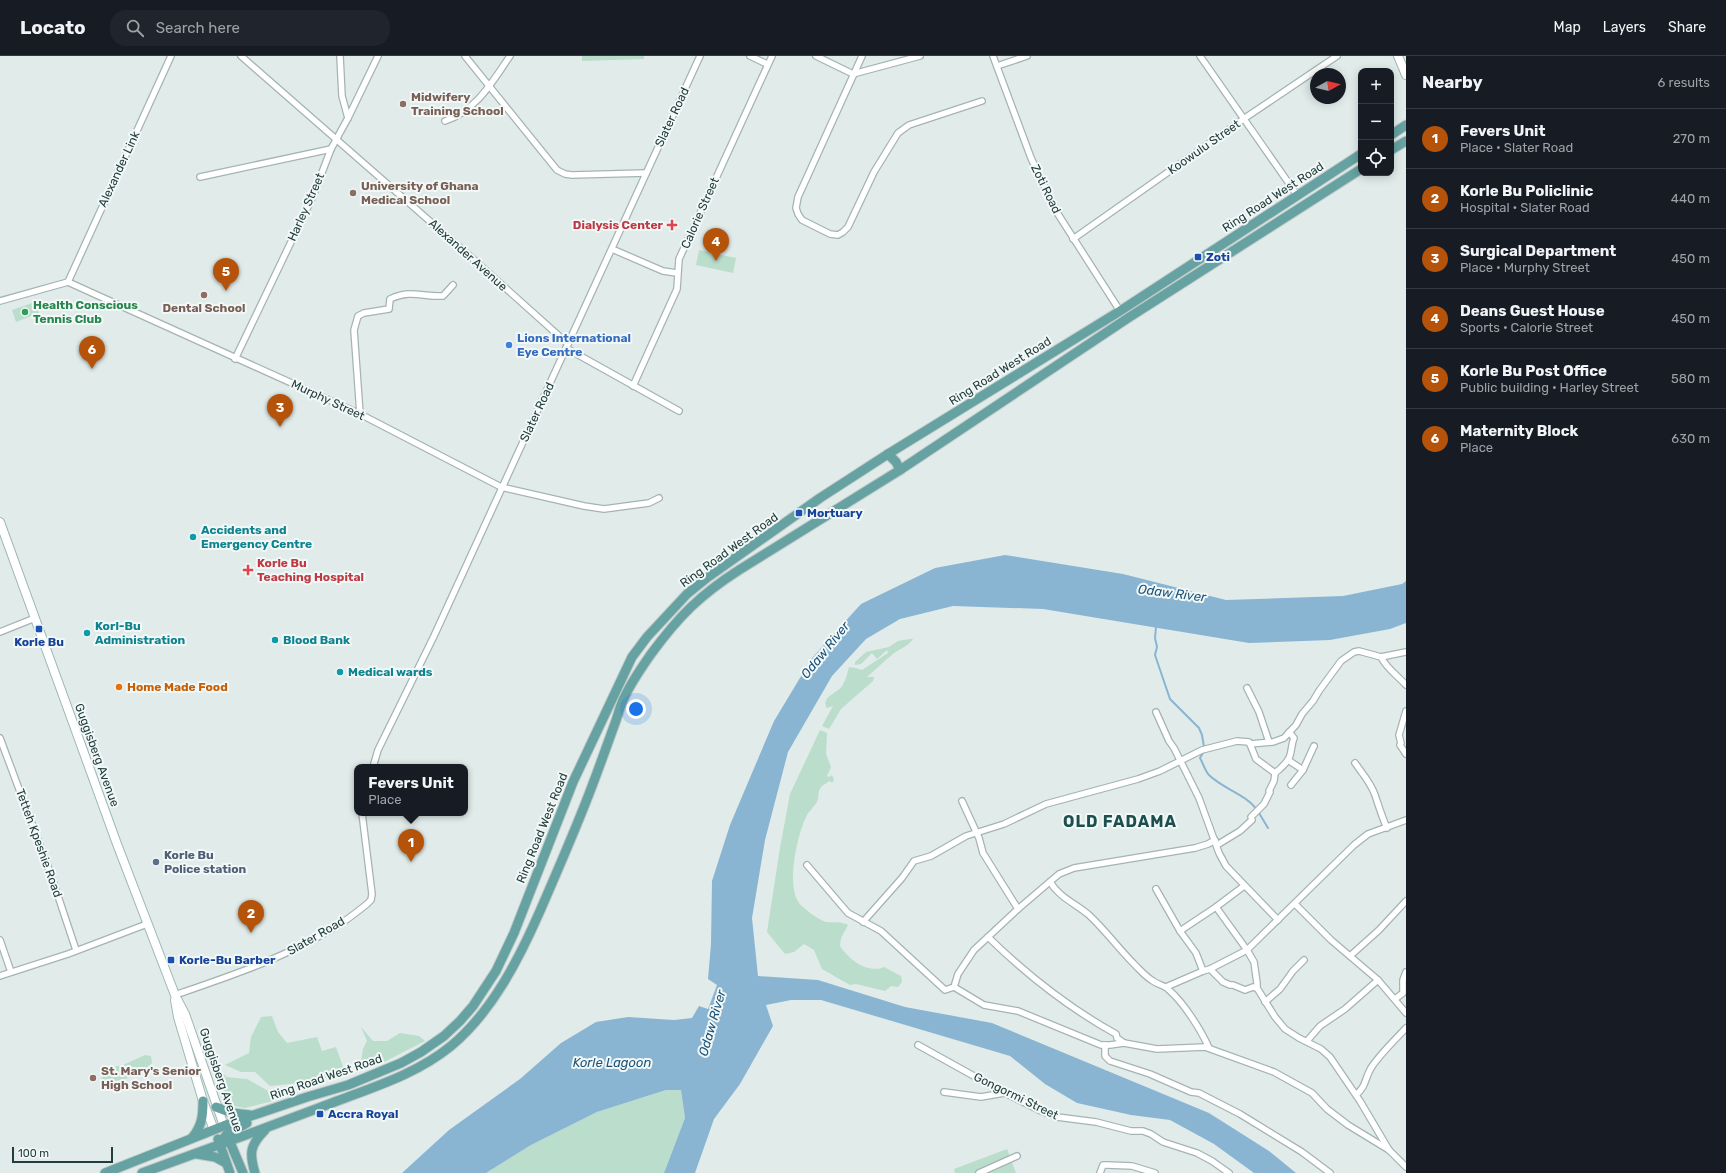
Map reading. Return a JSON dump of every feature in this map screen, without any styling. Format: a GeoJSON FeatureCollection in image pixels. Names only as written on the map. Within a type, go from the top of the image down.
{"type":"FeatureCollection","features":[{"type":"Feature","properties":{"kind":"main road"},"geometry":{"type":"LineString","coordinates":[[1398,56],[1406,75]]}},
{"type":"Feature","properties":{"kind":"main road"},"geometry":{"type":"LineString","coordinates":[[1394,133],[1406,125]]}},
{"type":"Feature","properties":{"kind":"main road"},"geometry":{"type":"LineString","coordinates":[[1394,143],[1406,136]]}},
{"type":"Feature","properties":{"kind":"main road"},"geometry":{"type":"LineString","coordinates":[[1394,148],[1406,141]]}},
{"type":"Feature","properties":{"kind":"main road","name":"Ring Road West Road"},"geometry":{"type":"LineString","coordinates":[[227,1133],[254,1115],[348,1085],[401,1063],[433,1044],[460,1021],[485,990],[514,933],[560,815],[591,743],[632,657],[687,594],[708,577],[820,498],[888,454],[1120,311],[1358,156]]}},
{"type":"Feature","properties":{"kind":"main road","name":"Ring Road West Road"},"geometry":{"type":"LineString","coordinates":[[105,1173],[214,1130],[227,1133],[266,1128],[390,1081],[430,1060],[450,1047],[467,1032],[484,1012],[528,939],[590,792],[624,697],[640,670],[664,636],[689,607],[720,583],[900,470],[1128,318],[1358,171]]}},
{"type":"Feature","properties":{"kind":"main road"},"geometry":{"type":"LineString","coordinates":[[888,454],[896,462],[900,470]]}},
{"type":"Feature","properties":{"kind":"main road","name":"Guggisberg Avenue"},"geometry":{"type":"LineString","coordinates":[[0,522],[147,924],[175,995],[185,1014],[216,1107],[243,1173]]}},
{"type":"Feature","properties":{"kind":"main road","name":"Guggisberg Avenue"},"geometry":{"type":"LineString","coordinates":[[175,995],[178,1017],[203,1101],[230,1173]]}},
{"type":"Feature","properties":{"kind":"main road"},"geometry":{"type":"LineString","coordinates":[[142,1173],[220,1144],[227,1133],[251,1121],[348,1085]]}},
{"type":"Feature","properties":{"kind":"main road"},"geometry":{"type":"LineString","coordinates":[[191,1139],[203,1121],[203,1101]]}},
{"type":"Feature","properties":{"kind":"main road"},"geometry":{"type":"LineString","coordinates":[[216,1107],[232,1113],[254,1115]]}},
{"type":"Feature","properties":{"kind":"main road"},"geometry":{"type":"LineString","coordinates":[[255,1173],[252,1163],[252,1147],[266,1128]]}},
{"type":"Feature","properties":{"kind":"main road"},"geometry":{"type":"LineString","coordinates":[[193,1154],[215,1157],[226,1163]]}},
{"type":"Feature","properties":{"kind":"street","name":"Alexander Link"},"geometry":{"type":"LineString","coordinates":[[68,282],[171,56]]}},
{"type":"Feature","properties":{"kind":"street","name":"Alexander Avenue"},"geometry":{"type":"LineString","coordinates":[[241,56],[567,346],[633,386],[679,411]]}},
{"type":"Feature","properties":{"kind":"street"},"geometry":{"type":"LineString","coordinates":[[340,56],[342,96],[348,118]]}},
{"type":"Feature","properties":{"kind":"street","name":"Harley Street"},"geometry":{"type":"LineString","coordinates":[[235,359],[303,217],[331,149],[337,140],[378,56]]}},
{"type":"Feature","properties":{"kind":"street"},"geometry":{"type":"LineString","coordinates":[[465,56],[557,170],[564,174],[572,175],[646,173]]}},
{"type":"Feature","properties":{"kind":"street"},"geometry":{"type":"LineString","coordinates":[[445,121],[457,117],[470,108],[490,86],[510,56]]}},
{"type":"Feature","properties":{"kind":"street","name":"Slater Road"},"geometry":{"type":"LineString","coordinates":[[374,764],[378,750],[429,648],[700,56]]}},
{"type":"Feature","properties":{"kind":"street"},"geometry":{"type":"LineString","coordinates":[[750,56],[767,64]]}},
{"type":"Feature","properties":{"kind":"street","name":"Calorie Street"},"geometry":{"type":"LineString","coordinates":[[633,386],[677,289],[679,259],[767,64],[772,56]]}},
{"type":"Feature","properties":{"kind":"street"},"geometry":{"type":"LineString","coordinates":[[816,56],[853,74],[920,56]]}},
{"type":"Feature","properties":{"kind":"street"},"geometry":{"type":"LineString","coordinates":[[862,56],[797,202],[798,214],[802,220],[830,234],[838,234],[843,232],[848,227],[874,172],[898,133],[909,125],[982,101]]}},
{"type":"Feature","properties":{"kind":"street","name":"Zoti Road"},"geometry":{"type":"LineString","coordinates":[[993,56],[1032,158],[1056,211],[1120,311]]}},
{"type":"Feature","properties":{"kind":"street"},"geometry":{"type":"LineString","coordinates":[[997,66],[1027,56]]}},
{"type":"Feature","properties":{"kind":"street"},"geometry":{"type":"LineString","coordinates":[[1200,56],[1297,195]]}},
{"type":"Feature","properties":{"kind":"street","name":"Koowulu Street"},"geometry":{"type":"LineString","coordinates":[[1073,239],[1244,118],[1337,56]]}},
{"type":"Feature","properties":{"kind":"street"},"geometry":{"type":"LineString","coordinates":[[200,177],[331,149]]}},
{"type":"Feature","properties":{"kind":"street"},"geometry":{"type":"LineString","coordinates":[[612,249],[662,271],[677,273]]}},
{"type":"Feature","properties":{"kind":"street"},"geometry":{"type":"LineString","coordinates":[[0,301],[68,282]]}},
{"type":"Feature","properties":{"kind":"street","name":"Murphy Street"},"geometry":{"type":"LineString","coordinates":[[68,282],[184,334],[235,359],[360,414],[502,487],[584,506],[604,509],[649,503],[659,498]]}},
{"type":"Feature","properties":{"kind":"street"},"geometry":{"type":"LineString","coordinates":[[360,414],[354,330],[358,316],[364,313],[388,309],[390,299],[397,296],[414,293],[443,296],[453,285]]}},
{"type":"Feature","properties":{"kind":"street"},"geometry":{"type":"LineString","coordinates":[[0,632],[35,618]]}},
{"type":"Feature","properties":{"kind":"street"},"geometry":{"type":"LineString","coordinates":[[865,920],[902,878],[914,861],[931,856],[966,836],[1004,824],[1046,804],[1138,779],[1160,771],[1202,750],[1237,741],[1249,742],[1250,744],[1269,742],[1284,738],[1345,657],[1359,651],[1381,657],[1406,652]]}},
{"type":"Feature","properties":{"kind":"street"},"geometry":{"type":"LineString","coordinates":[[1381,657],[1388,668],[1406,685]]}},
{"type":"Feature","properties":{"kind":"street"},"geometry":{"type":"LineString","coordinates":[[1247,688],[1259,712],[1269,742]]}},
{"type":"Feature","properties":{"kind":"street"},"geometry":{"type":"LineString","coordinates":[[1406,711],[1399,735],[1400,745],[1406,754]]}},
{"type":"Feature","properties":{"kind":"street"},"geometry":{"type":"LineString","coordinates":[[1156,712],[1168,741],[1174,748],[1199,798],[1219,853],[1226,866],[1278,920]]}},
{"type":"Feature","properties":{"kind":"street"},"geometry":{"type":"LineString","coordinates":[[954,987],[958,974],[974,950],[1018,909],[1059,874],[1074,868],[1180,852],[1216,843],[1240,831],[1252,820],[1251,817],[1259,811],[1269,794],[1274,781],[1275,773],[1288,760],[1294,738],[1289,732]]}},
{"type":"Feature","properties":{"kind":"street","name":"Tetteh Kpeshie Road"},"geometry":{"type":"LineString","coordinates":[[0,738],[51,875],[76,950]]}},
{"type":"Feature","properties":{"kind":"street"},"geometry":{"type":"LineString","coordinates":[[1250,744],[1256,758],[1275,773]]}},
{"type":"Feature","properties":{"kind":"street"},"geometry":{"type":"LineString","coordinates":[[1291,785],[1304,770],[1314,746]]}},
{"type":"Feature","properties":{"kind":"street"},"geometry":{"type":"LineString","coordinates":[[1288,760],[1304,770]]}},
{"type":"Feature","properties":{"kind":"street"},"geometry":{"type":"LineString","coordinates":[[1355,763],[1366,777],[1375,794],[1379,812],[1387,828]]}},
{"type":"Feature","properties":{"kind":"street"},"geometry":{"type":"LineString","coordinates":[[962,800],[979,838],[983,853],[1018,909]]}},
{"type":"Feature","properties":{"kind":"street","name":"Slater Road"},"geometry":{"type":"LineString","coordinates":[[175,995],[262,965],[298,948],[336,927],[367,904],[371,900],[372,894],[362,816]]}},
{"type":"Feature","properties":{"kind":"street"},"geometry":{"type":"LineString","coordinates":[[1166,987],[1210,969],[1247,950],[1354,845],[1368,834],[1406,820]]}},
{"type":"Feature","properties":{"kind":"street"},"geometry":{"type":"LineString","coordinates":[[807,866],[848,913],[865,920],[881,931],[945,990],[954,987]]}},
{"type":"Feature","properties":{"kind":"street"},"geometry":{"type":"LineString","coordinates":[[1050,882],[1063,897],[1080,907],[1101,926],[1126,957],[1143,973],[1154,982],[1166,987],[1176,997],[1209,1048]]}},
{"type":"Feature","properties":{"kind":"street"},"geometry":{"type":"LineString","coordinates":[[1180,931],[1244,886]]}},
{"type":"Feature","properties":{"kind":"street"},"geometry":{"type":"LineString","coordinates":[[1156,889],[1180,931],[1196,953],[1203,971]]}},
{"type":"Feature","properties":{"kind":"street"},"geometry":{"type":"LineString","coordinates":[[1350,956],[1379,930],[1406,901]]}},
{"type":"Feature","properties":{"kind":"street"},"geometry":{"type":"LineString","coordinates":[[1294,904],[1378,980],[1406,1013]]}},
{"type":"Feature","properties":{"kind":"street"},"geometry":{"type":"LineString","coordinates":[[1216,907],[1254,962],[1257,988],[1265,1002],[1285,1029],[1321,1049],[1330,1057],[1356,1095],[1389,1150]]}},
{"type":"Feature","properties":{"kind":"street"},"geometry":{"type":"LineString","coordinates":[[0,976],[68,954],[147,924]]}},
{"type":"Feature","properties":{"kind":"street"},"geometry":{"type":"LineString","coordinates":[[988,937],[1021,968],[1083,1014],[1116,1034],[1117,1038],[1124,1043]]}},
{"type":"Feature","properties":{"kind":"street"},"geometry":{"type":"LineString","coordinates":[[0,940],[11,972]]}},
{"type":"Feature","properties":{"kind":"street"},"geometry":{"type":"LineString","coordinates":[[1265,1002],[1280,989],[1293,971],[1304,960]]}},
{"type":"Feature","properties":{"kind":"street"},"geometry":{"type":"LineString","coordinates":[[1210,969],[1223,982],[1230,985],[1233,984],[1245,990],[1253,987],[1257,988]]}},
{"type":"Feature","properties":{"kind":"street"},"geometry":{"type":"LineString","coordinates":[[1394,999],[1403,993],[1403,980],[1406,972]]}},
{"type":"Feature","properties":{"kind":"street"},"geometry":{"type":"LineString","coordinates":[[1307,1041],[1320,1026],[1345,1009],[1378,980]]}},
{"type":"Feature","properties":{"kind":"street"},"geometry":{"type":"LineString","coordinates":[[954,987],[964,995],[984,1005],[1018,1011],[1105,1045],[1124,1043],[1157,1049],[1209,1048],[1274,1072],[1312,1093],[1327,1110],[1348,1125],[1389,1150],[1406,1167]]}},
{"type":"Feature","properties":{"kind":"street"},"geometry":{"type":"LineString","coordinates":[[1356,1095],[1363,1088],[1365,1079],[1371,1068],[1406,1028]]}},
{"type":"Feature","properties":{"kind":"street","name":"Gongormi Street"},"geometry":{"type":"LineString","coordinates":[[918,1044],[1005,1093],[1057,1117],[1096,1122],[1127,1130],[1143,1131],[1164,1142],[1207,1158],[1229,1173]]}},
{"type":"Feature","properties":{"kind":"street"},"geometry":{"type":"LineString","coordinates":[[1105,1045],[1105,1056],[1110,1061],[1130,1066],[1191,1092],[1199,1093],[1240,1114],[1277,1136],[1330,1173]]}},
{"type":"Feature","properties":{"kind":"street"},"geometry":{"type":"LineString","coordinates":[[944,1092],[981,1097],[1005,1093]]}},
{"type":"Feature","properties":{"kind":"street"},"geometry":{"type":"LineString","coordinates":[[979,1173],[1017,1156]]}},
{"type":"Feature","properties":{"kind":"street"},"geometry":{"type":"LineString","coordinates":[[1100,1173],[1103,1165],[1107,1164],[1132,1166],[1155,1173]]}},
{"type":"Feature","properties":{"kind":"green space"},"geometry":{"type":"Polygon","coordinates":[[[582,56],[644,56],[644,59],[582,61],[582,56]]]}},
{"type":"Feature","properties":{"kind":"green space"},"geometry":{"type":"Polygon","coordinates":[[[699,250],[736,258],[733,273],[696,265],[699,250]]]}},
{"type":"Feature","properties":{"kind":"green space","name":"Health Conscious Tennis Club"},"geometry":{"type":"Polygon","coordinates":[[[35,302],[39,313],[16,322],[12,310],[35,302]]]}},
{"type":"Feature","properties":{"kind":"green space"},"geometry":{"type":"Polygon","coordinates":[[[913,639],[909,644],[895,652],[867,677],[874,677],[873,681],[841,709],[829,729],[822,726],[833,706],[827,708],[825,704],[826,701],[840,689],[849,667],[862,670],[888,653],[887,650],[877,659],[872,653],[861,664],[855,665],[855,662],[866,652],[889,647],[898,641],[913,639]]]}},
{"type":"Feature","properties":{"kind":"green space"},"geometry":{"type":"Polygon","coordinates":[[[820,730],[827,733],[826,754],[831,767],[827,776],[829,777],[832,775],[834,780],[832,783],[830,781],[825,784],[819,790],[817,801],[807,815],[799,836],[793,873],[795,895],[801,905],[820,919],[827,922],[848,925],[841,938],[840,946],[854,961],[872,969],[884,967],[901,976],[902,982],[898,987],[891,986],[885,991],[856,984],[850,985],[822,969],[814,950],[804,944],[794,952],[785,954],[767,932],[790,794],[820,730]]]}},
{"type":"Feature","properties":{"kind":"green space"},"geometry":{"type":"Polygon","coordinates":[[[272,1016],[278,1032],[287,1043],[317,1037],[322,1051],[336,1047],[344,1069],[320,1081],[270,1086],[255,1072],[241,1072],[225,1065],[249,1053],[251,1037],[261,1017],[272,1016]]]}},
{"type":"Feature","properties":{"kind":"green space"},"geometry":{"type":"Polygon","coordinates":[[[361,1027],[373,1041],[387,1041],[400,1033],[419,1036],[425,1041],[386,1061],[360,1068],[363,1049],[367,1041],[361,1027]]]}},
{"type":"Feature","properties":{"kind":"green space"},"geometry":{"type":"Polygon","coordinates":[[[145,1055],[151,1056],[152,1063],[144,1070],[137,1070],[131,1076],[122,1080],[104,1083],[101,1079],[109,1068],[123,1065],[145,1055]]]}},
{"type":"Feature","properties":{"kind":"green space"},"geometry":{"type":"Polygon","coordinates":[[[216,1064],[226,1077],[247,1079],[277,1096],[273,1101],[245,1108],[228,1105],[220,1091],[213,1071],[216,1064]]]}},
{"type":"Feature","properties":{"kind":"green space"},"geometry":{"type":"Polygon","coordinates":[[[666,1090],[681,1090],[685,1118],[664,1173],[486,1173],[531,1145],[597,1112],[666,1090]]]}},
{"type":"Feature","properties":{"kind":"green space"},"geometry":{"type":"Polygon","coordinates":[[[1007,1149],[1016,1173],[955,1173],[954,1169],[1007,1149]]]}},
{"type":"Feature","properties":{"kind":"water"},"geometry":{"type":"Polygon","coordinates":[[[1005,555],[1123,574],[1226,600],[1343,596],[1402,584],[1406,581],[1406,623],[1390,629],[1330,640],[1249,643],[1043,609],[953,606],[900,619],[866,639],[832,676],[788,752],[765,840],[752,918],[758,976],[818,980],[905,1007],[992,1023],[1209,1113],[1269,1151],[1296,1173],[1254,1173],[1214,1144],[1170,1120],[1131,1115],[1077,1103],[1045,1084],[1010,1056],[821,1000],[791,1000],[766,1005],[773,1026],[740,1084],[714,1119],[695,1173],[664,1173],[685,1118],[681,1090],[666,1090],[597,1112],[531,1145],[486,1173],[402,1173],[449,1130],[520,1079],[561,1043],[596,1022],[628,1017],[674,1020],[692,1018],[699,1006],[708,1009],[717,985],[708,979],[711,944],[712,881],[730,825],[774,721],[812,658],[861,604],[935,568],[1005,555]]]}},
{"type":"Feature","properties":{"kind":"waterway"},"geometry":{"type":"LineString","coordinates":[[1156,627],[1155,638],[1157,647],[1155,655],[1170,699],[1199,728],[1204,747]]}},
{"type":"Feature","properties":{"kind":"waterway"},"geometry":{"type":"LineString","coordinates":[[1204,751],[1200,758],[1209,775],[1247,800],[1257,810]]}},
{"type":"Feature","properties":{"kind":"waterway"},"geometry":{"type":"LineString","coordinates":[[1259,813],[1268,828]]}},
{"type":"Feature","properties":{"kind":"place","name":"Midwifery Training School"},"geometry":{"type":"Point","coordinates":[403,104]}},
{"type":"Feature","properties":{"kind":"place","name":"University of Ghana Medical School"},"geometry":{"type":"Point","coordinates":[353,193]}},
{"type":"Feature","properties":{"kind":"place","name":"Dialysis Center"},"geometry":{"type":"Point","coordinates":[672,225]}},
{"type":"Feature","properties":{"kind":"place","name":"Zoti"},"geometry":{"type":"Point","coordinates":[1198,257]}},
{"type":"Feature","properties":{"kind":"place","name":"Deans Guest House"},"geometry":{"type":"Point","coordinates":[716,261]}},
{"type":"Feature","properties":{"kind":"place","name":"Korle Bu Post Office"},"geometry":{"type":"Point","coordinates":[226,291]}},
{"type":"Feature","properties":{"kind":"place","name":"Dental School"},"geometry":{"type":"Point","coordinates":[204,295]}},
{"type":"Feature","properties":{"kind":"place","name":"Health Conscious Tennis Club"},"geometry":{"type":"Point","coordinates":[25,312]}},
{"type":"Feature","properties":{"kind":"place","name":"Lions International Eye Centre"},"geometry":{"type":"Point","coordinates":[509,345]}},
{"type":"Feature","properties":{"kind":"place","name":"Maternity Block"},"geometry":{"type":"Point","coordinates":[92,369]}},
{"type":"Feature","properties":{"kind":"place","name":"Surgical Department"},"geometry":{"type":"Point","coordinates":[280,427]}},
{"type":"Feature","properties":{"kind":"place","name":"Mortuary"},"geometry":{"type":"Point","coordinates":[799,513]}},
{"type":"Feature","properties":{"kind":"place","name":"Accidents and Emergency Centre"},"geometry":{"type":"Point","coordinates":[193,537]}},
{"type":"Feature","properties":{"kind":"place","name":"Korle Bu Teaching Hospital"},"geometry":{"type":"Point","coordinates":[248,570]}},
{"type":"Feature","properties":{"kind":"place","name":"Korle Bu"},"geometry":{"type":"Point","coordinates":[39,629]}},
{"type":"Feature","properties":{"kind":"place","name":"Korl-Bu Administration"},"geometry":{"type":"Point","coordinates":[87,633]}},
{"type":"Feature","properties":{"kind":"place","name":"Blood Bank"},"geometry":{"type":"Point","coordinates":[275,640]}},
{"type":"Feature","properties":{"kind":"place","name":"Medical wards"},"geometry":{"type":"Point","coordinates":[340,672]}},
{"type":"Feature","properties":{"kind":"place","name":"Home Made Food"},"geometry":{"type":"Point","coordinates":[119,687]}},
{"type":"Feature","properties":{"kind":"place","name":"Korle Bu Police station"},"geometry":{"type":"Point","coordinates":[156,862]}},
{"type":"Feature","properties":{"kind":"place","name":"Fevers Unit"},"geometry":{"type":"Point","coordinates":[411,862]}},
{"type":"Feature","properties":{"kind":"place","name":"Korle Bu Policlinic"},"geometry":{"type":"Point","coordinates":[251,933]}},
{"type":"Feature","properties":{"kind":"place","name":"Korle-Bu Barber"},"geometry":{"type":"Point","coordinates":[171,960]}},
{"type":"Feature","properties":{"kind":"place","name":"St. Mary's Senior High School"},"geometry":{"type":"Point","coordinates":[93,1078]}},
{"type":"Feature","properties":{"kind":"place","name":"Accra Royal"},"geometry":{"type":"Point","coordinates":[320,1114]}},
{"type":"Feature","properties":{"kind":"district","name":"OLD FADAMA"},"geometry":{"type":"Point","coordinates":[1120,821]}},
{"type":"Feature","properties":{"kind":"water label","name":"Odaw River"},"geometry":{"type":"Point","coordinates":[1172,593]}},
{"type":"Feature","properties":{"kind":"water label","name":"Odaw River"},"geometry":{"type":"Point","coordinates":[825,650]}},
{"type":"Feature","properties":{"kind":"water label","name":"Odaw River"},"geometry":{"type":"Point","coordinates":[712,1023]}},
{"type":"Feature","properties":{"kind":"water label","name":"Korle Lagoon"},"geometry":{"type":"Point","coordinates":[612,1062]}}]}
